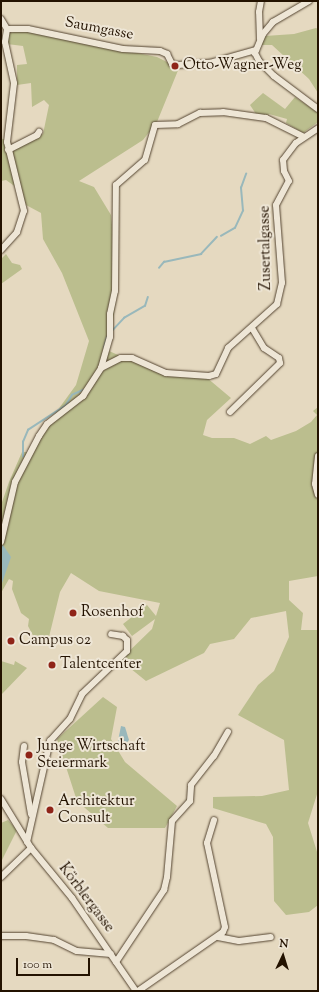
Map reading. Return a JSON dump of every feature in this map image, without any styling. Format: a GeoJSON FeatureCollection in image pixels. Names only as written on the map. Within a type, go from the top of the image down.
{"type":"FeatureCollection","features":[{"type":"Feature","properties":{"kind":"street"},"geometry":{"type":"LineString","coordinates":[[260,40],[258,12],[262,1]]}},
{"type":"Feature","properties":{"kind":"street"},"geometry":{"type":"LineString","coordinates":[[309,1],[273,22],[260,40],[256,50],[259,61],[268,70],[318,109]]}},
{"type":"Feature","properties":{"kind":"street"},"geometry":{"type":"LineString","coordinates":[[1,19],[7,29],[3,42],[14,83],[7,135],[8,150],[25,204],[17,232],[1,250]]}},
{"type":"Feature","properties":{"kind":"street","name":"Saumgasse"},"geometry":{"type":"LineString","coordinates":[[7,29],[28,29],[123,49],[160,51],[167,54],[172,64],[178,65],[210,63],[256,50]]}},
{"type":"Feature","properties":{"kind":"street"},"geometry":{"type":"LineString","coordinates":[[1,542],[15,482],[39,436],[47,424],[83,396],[101,368],[110,337],[110,314],[114,291],[116,185],[145,160],[155,125],[178,124],[200,113],[223,112],[266,118],[304,137]]}},
{"type":"Feature","properties":{"kind":"street","name":"Zusertalgasse"},"geometry":{"type":"LineString","coordinates":[[101,368],[121,358],[132,358],[166,373],[209,376],[216,374],[228,348],[272,309],[280,295],[280,241],[276,206],[289,181],[284,171],[283,160],[288,151],[304,137],[318,128]]}},
{"type":"Feature","properties":{"kind":"street"},"geometry":{"type":"LineString","coordinates":[[8,150],[37,135],[39,132]]}},
{"type":"Feature","properties":{"kind":"street"},"geometry":{"type":"LineString","coordinates":[[230,412],[280,363],[279,358],[264,348],[252,328]]}},
{"type":"Feature","properties":{"kind":"street"},"geometry":{"type":"LineString","coordinates":[[318,456],[315,484],[318,495]]}},
{"type":"Feature","properties":{"kind":"street"},"geometry":{"type":"LineString","coordinates":[[31,824],[50,742],[70,719],[82,694],[127,651],[127,640],[123,636],[111,634]]}},
{"type":"Feature","properties":{"kind":"street"},"geometry":{"type":"LineString","coordinates":[[116,962],[164,890],[167,877],[172,821],[190,801],[191,785],[211,762],[228,732]]}},
{"type":"Feature","properties":{"kind":"street"},"geometry":{"type":"LineString","coordinates":[[1,876],[29,845],[31,808],[26,794],[22,762],[24,746]]}},
{"type":"Feature","properties":{"kind":"street","name":"Körblergasse"},"geometry":{"type":"LineString","coordinates":[[1,799],[29,845],[72,898],[137,991],[218,937]]}},
{"type":"Feature","properties":{"kind":"street"},"geometry":{"type":"LineString","coordinates":[[214,820],[207,843],[225,927],[218,937],[239,941],[271,937]]}},
{"type":"Feature","properties":{"kind":"street"},"geometry":{"type":"LineString","coordinates":[[1,936],[26,936],[54,940],[77,951],[111,954]]}},
{"type":"Feature","properties":{"kind":"green space"},"geometry":{"type":"Polygon","coordinates":[[[316,28],[318,29],[318,93],[309,79],[272,45],[261,45],[265,36],[294,34],[316,28]]]}},
{"type":"Feature","properties":{"kind":"green space"},"geometry":{"type":"Polygon","coordinates":[[[25,30],[157,57],[179,68],[157,122],[143,140],[79,181],[94,187],[111,215],[118,284],[109,351],[166,376],[206,377],[231,398],[207,420],[203,435],[212,438],[234,438],[250,444],[266,436],[271,440],[296,431],[311,422],[317,415],[313,411],[318,407],[318,452],[314,462],[313,484],[318,503],[318,576],[289,581],[289,600],[303,613],[301,630],[318,630],[318,791],[308,823],[318,855],[318,905],[309,912],[286,915],[274,901],[273,837],[266,824],[213,808],[213,797],[262,796],[289,790],[284,740],[238,715],[258,685],[274,671],[289,637],[286,611],[251,618],[234,639],[210,644],[204,653],[146,681],[120,660],[152,629],[155,619],[132,636],[123,624],[147,605],[156,616],[160,603],[99,591],[71,573],[60,592],[48,641],[38,645],[28,626],[29,619],[21,613],[12,589],[13,581],[9,579],[1,593],[1,505],[9,482],[22,452],[31,452],[41,433],[76,385],[89,341],[62,273],[43,239],[41,213],[26,205],[20,190],[6,180],[1,181],[1,139],[9,139],[13,151],[43,134],[49,105],[44,100],[32,107],[31,83],[17,85],[17,65],[27,64],[23,46],[7,44],[9,33],[25,30]]]}},
{"type":"Feature","properties":{"kind":"green space"},"geometry":{"type":"Polygon","coordinates":[[[263,93],[285,109],[295,97],[318,113],[318,122],[303,133],[286,123],[287,119],[269,114],[268,116],[256,114],[250,105],[263,93]]]}},
{"type":"Feature","properties":{"kind":"green space"},"geometry":{"type":"Polygon","coordinates":[[[6,254],[12,263],[20,265],[22,269],[1,284],[1,259],[6,254]]]}},
{"type":"Feature","properties":{"kind":"green space"},"geometry":{"type":"Polygon","coordinates":[[[1,661],[14,665],[15,661],[27,668],[1,695],[1,661]]]}},
{"type":"Feature","properties":{"kind":"green space"},"geometry":{"type":"Polygon","coordinates":[[[103,697],[117,707],[111,739],[125,762],[177,806],[165,828],[108,828],[77,801],[57,739],[103,697]]]}},
{"type":"Feature","properties":{"kind":"green space"},"geometry":{"type":"Polygon","coordinates":[[[8,820],[17,830],[1,862],[1,823],[8,820]]]}},
{"type":"Feature","properties":{"kind":"water"},"geometry":{"type":"Polygon","coordinates":[[[3,545],[11,557],[1,586],[1,547],[3,545]]]}},
{"type":"Feature","properties":{"kind":"water"},"geometry":{"type":"Polygon","coordinates":[[[121,726],[125,727],[129,740],[123,747],[118,741],[121,726]]]}},
{"type":"Feature","properties":{"kind":"waterway"},"geometry":{"type":"LineString","coordinates":[[221,236],[235,228],[243,211],[241,188],[246,174]]}},
{"type":"Feature","properties":{"kind":"waterway"},"geometry":{"type":"LineString","coordinates":[[159,268],[164,262],[201,254],[217,237]]}},
{"type":"Feature","properties":{"kind":"waterway"},"geometry":{"type":"LineString","coordinates":[[112,331],[124,318],[145,306],[148,297]]}},
{"type":"Feature","properties":{"kind":"waterway"},"geometry":{"type":"LineString","coordinates":[[104,348],[107,337]]}},
{"type":"Feature","properties":{"kind":"waterway"},"geometry":{"type":"LineString","coordinates":[[74,394],[83,390]]}},
{"type":"Feature","properties":{"kind":"waterway"},"geometry":{"type":"LineString","coordinates":[[23,457],[23,442],[28,430],[66,405],[72,395]]}},
{"type":"Feature","properties":{"kind":"place","name":"Otto-Wagner-Weg"},"geometry":{"type":"Point","coordinates":[175,66]}},
{"type":"Feature","properties":{"kind":"place","name":"Rosenhof"},"geometry":{"type":"Point","coordinates":[73,613]}},
{"type":"Feature","properties":{"kind":"place","name":"Campus 02"},"geometry":{"type":"Point","coordinates":[11,641]}},
{"type":"Feature","properties":{"kind":"place","name":"Talentcenter"},"geometry":{"type":"Point","coordinates":[52,665]}},
{"type":"Feature","properties":{"kind":"place","name":"Junge Wirtschaft Steiermark"},"geometry":{"type":"Point","coordinates":[29,755]}},
{"type":"Feature","properties":{"kind":"place","name":"Architektur Consult"},"geometry":{"type":"Point","coordinates":[50,810]}}]}
